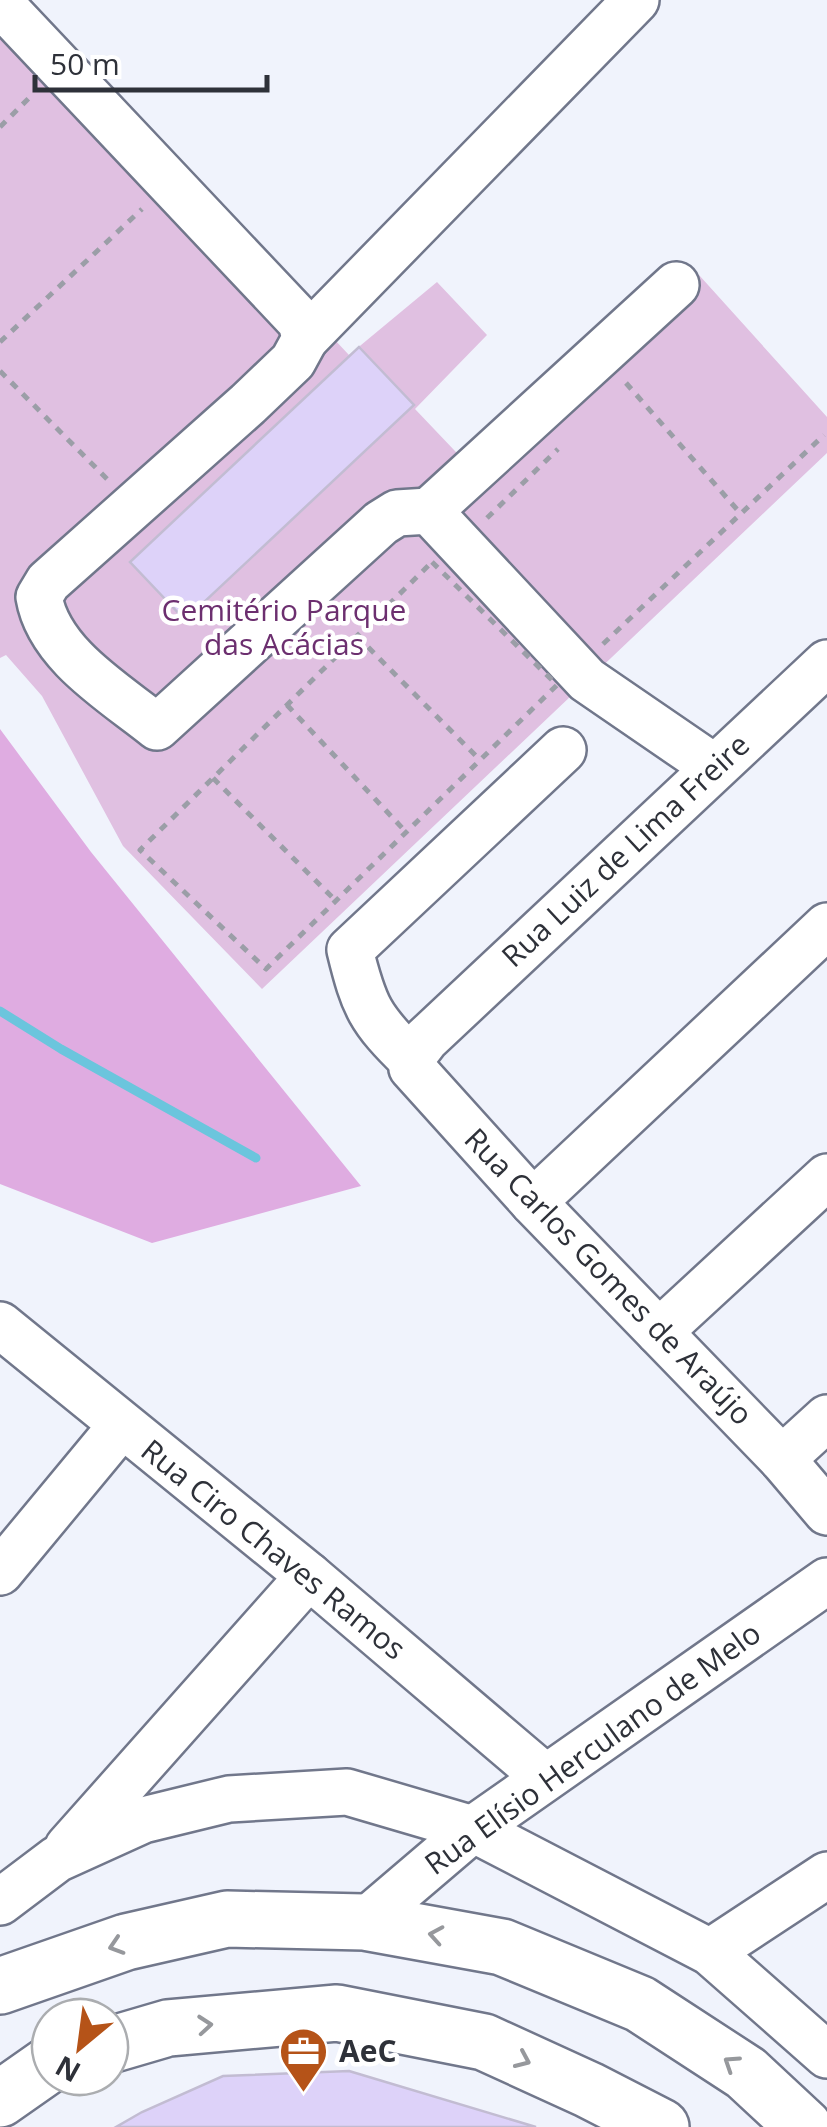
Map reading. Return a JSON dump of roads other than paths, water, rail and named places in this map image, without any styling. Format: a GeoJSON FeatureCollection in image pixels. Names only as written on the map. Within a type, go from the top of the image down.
{"type":"FeatureCollection","features":[{"type":"Feature","properties":{"kind":"main road"},"geometry":{"type":"LineString","coordinates":[[0,1986],[126,1942],[227,1919],[364,1922],[502,1947],[640,2004],[746,2072],[804,2127]]}},
{"type":"Feature","properties":{"kind":"main road"},"geometry":{"type":"LineString","coordinates":[[130,2040],[168,2028],[337,2014],[484,2042],[661,2127]]}},
{"type":"Feature","properties":{"kind":"main road"},"geometry":{"type":"LineString","coordinates":[[0,2099],[30,2078]]}},
{"type":"Feature","properties":{"kind":"street"},"geometry":{"type":"LineString","coordinates":[[636,0],[305,340],[293,361],[48,582],[39,597],[42,616],[76,662],[158,727],[381,523],[397,512],[430,511],[676,285]]}},
{"type":"Feature","properties":{"kind":"street"},"geometry":{"type":"LineString","coordinates":[[0,3],[301,322],[305,340]]}},
{"type":"Feature","properties":{"kind":"street"},"geometry":{"type":"LineString","coordinates":[[430,511],[587,680],[714,767]]}},
{"type":"Feature","properties":{"kind":"street","name":"Rua Luiz de Lima Freire"},"geometry":{"type":"LineString","coordinates":[[419,1050],[827,663]]}},
{"type":"Feature","properties":{"kind":"street","name":"Rua Carlos Gomes de Araújo"},"geometry":{"type":"LineString","coordinates":[[563,750],[350,950],[362,999],[382,1031],[419,1050],[415,1074],[782,1459],[827,1512]]}},
{"type":"Feature","properties":{"kind":"street"},"geometry":{"type":"LineString","coordinates":[[533,1202],[827,926]]}},
{"type":"Feature","properties":{"kind":"street"},"geometry":{"type":"LineString","coordinates":[[659,1332],[827,1177]]}},
{"type":"Feature","properties":{"kind":"street","name":"Rua Ciro Chaves Ramos"},"geometry":{"type":"LineString","coordinates":[[0,1325],[310,1576],[546,1777]]}},
{"type":"Feature","properties":{"kind":"street"},"geometry":{"type":"LineString","coordinates":[[782,1459],[827,1418]]}},
{"type":"Feature","properties":{"kind":"street"},"geometry":{"type":"LineString","coordinates":[[0,1572],[121,1426]]}},
{"type":"Feature","properties":{"kind":"street"},"geometry":{"type":"LineString","coordinates":[[0,1902],[57,1859],[310,1576]]}},
{"type":"Feature","properties":{"kind":"street","name":"Rua Elísio Herculano de Melo"},"geometry":{"type":"LineString","coordinates":[[364,1922],[474,1829],[827,1581]]}},
{"type":"Feature","properties":{"kind":"street"},"geometry":{"type":"LineString","coordinates":[[57,1859],[143,1820],[228,1799],[346,1792],[474,1829],[710,1952],[827,2055]]}},
{"type":"Feature","properties":{"kind":"street"},"geometry":{"type":"LineString","coordinates":[[710,1952],[827,1875]]}},
{"type":"Feature","properties":{"kind":"waterway"},"geometry":{"type":"LineString","coordinates":[[0,1011],[256,1158]]}},
{"type":"Feature","properties":{"kind":"place","name":"AeC"},"geometry":{"type":"Point","coordinates":[304,2094]}},
{"type":"Feature","properties":{"kind":"park label","name":"Cemitério Parque das Acácias"},"geometry":{"type":"Point","coordinates":[284,628]}}]}
